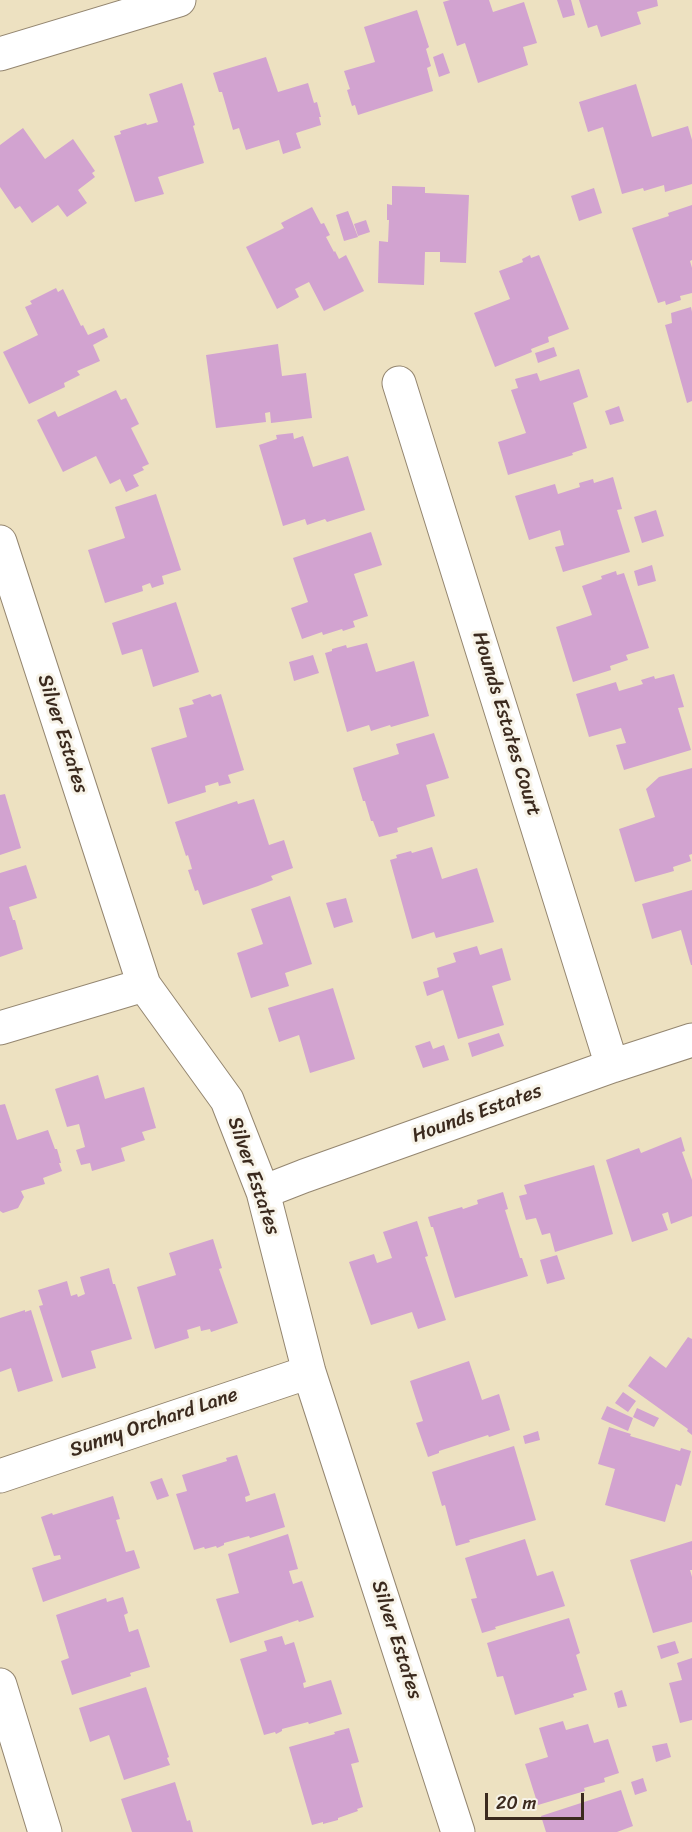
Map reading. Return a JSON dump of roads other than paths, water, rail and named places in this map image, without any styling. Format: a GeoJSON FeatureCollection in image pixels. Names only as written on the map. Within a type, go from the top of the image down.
{"type":"FeatureCollection","features":[{"type":"Feature","properties":{"kind":"street"},"geometry":{"type":"LineString","coordinates":[[0,54],[179,0]]}},
{"type":"Feature","properties":{"kind":"street","name":"Hounds Estates Court"},"geometry":{"type":"LineString","coordinates":[[399,383],[612,1066]]}},
{"type":"Feature","properties":{"kind":"street","name":"Silver Estates"},"geometry":{"type":"LineString","coordinates":[[0,542],[144,986],[227,1100],[262,1192],[309,1372],[458,1832]]}},
{"type":"Feature","properties":{"kind":"street"},"geometry":{"type":"LineString","coordinates":[[0,1028],[144,986]]}},
{"type":"Feature","properties":{"kind":"street","name":"Hounds Estates"},"geometry":{"type":"LineString","coordinates":[[262,1192],[612,1066],[692,1040]]}},
{"type":"Feature","properties":{"kind":"street","name":"Sunny Orchard Lane"},"geometry":{"type":"LineString","coordinates":[[0,1476],[309,1372]]}},
{"type":"Feature","properties":{"kind":"street"},"geometry":{"type":"LineString","coordinates":[[0,1685],[45,1832]]}}]}
